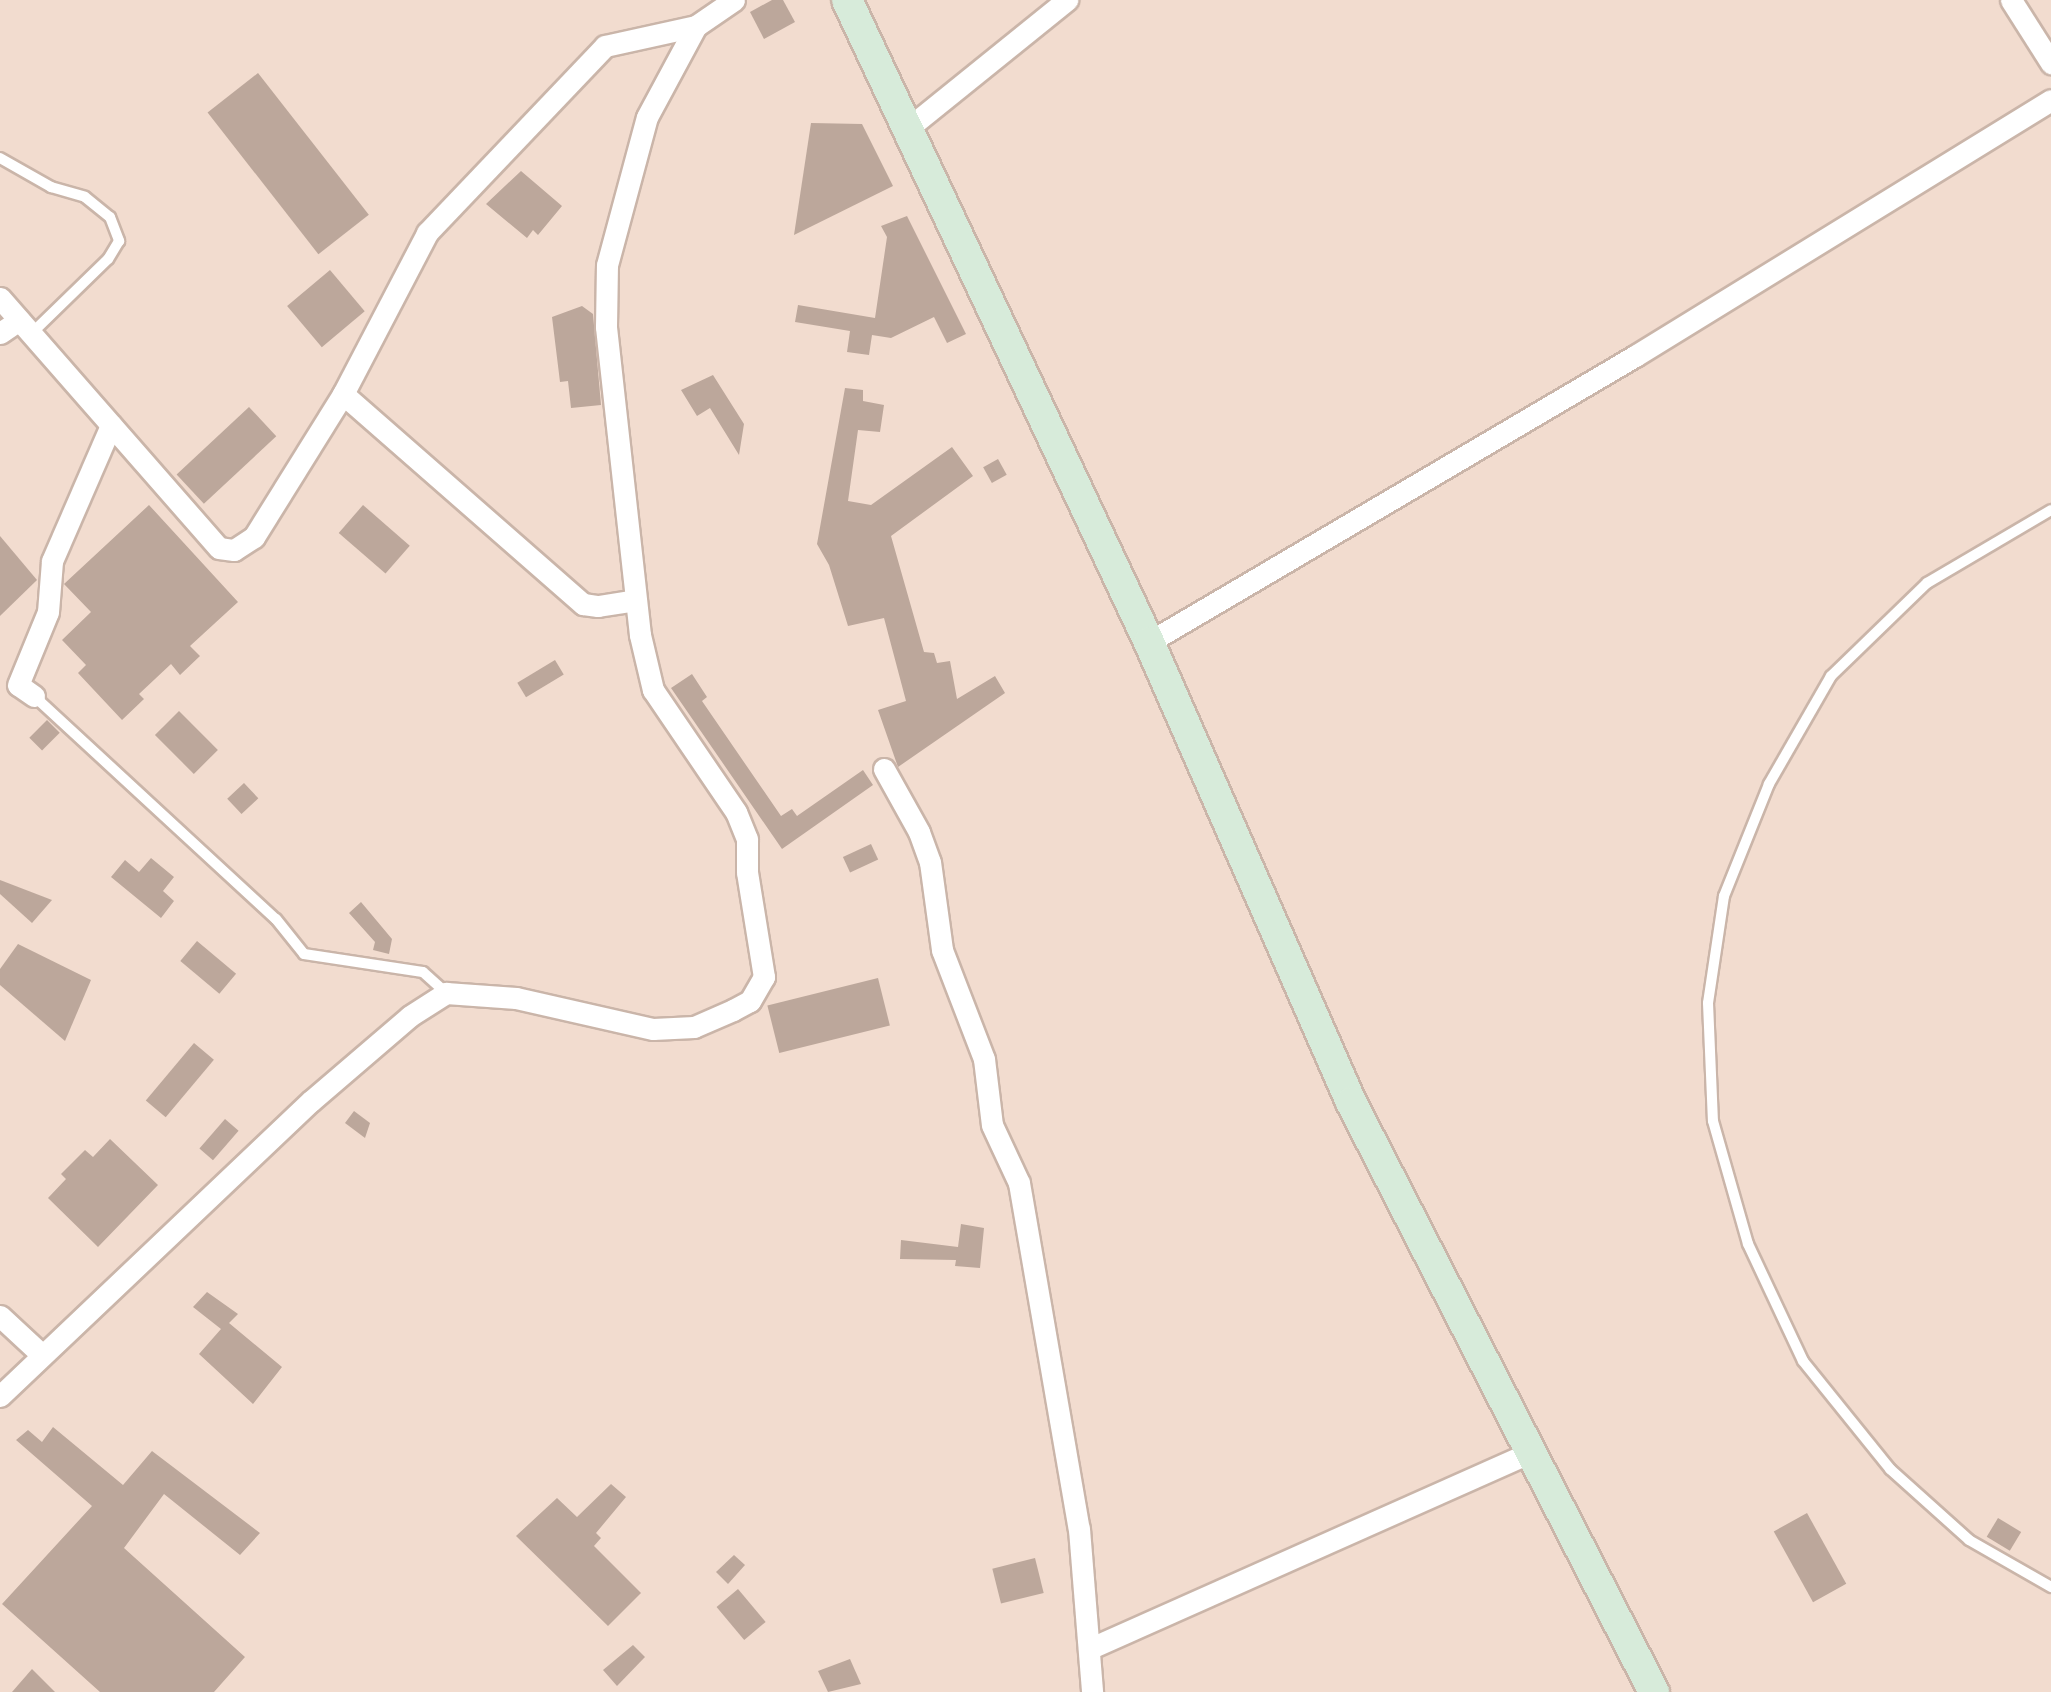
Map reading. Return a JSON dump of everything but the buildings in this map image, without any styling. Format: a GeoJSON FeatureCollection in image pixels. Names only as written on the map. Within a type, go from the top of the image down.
{"type":"FeatureCollection","features":[{"type":"Feature","properties":{"kind":"main road"},"geometry":{"type":"LineString","coordinates":[[847,0],[1149,642],[1351,1102],[1654,1692]]}},
{"type":"Feature","properties":{"kind":"street"},"geometry":{"type":"LineString","coordinates":[[0,298],[219,548],[234,550],[254,537],[343,394],[427,233],[605,46],[636,36],[696,26],[734,0]]}},
{"type":"Feature","properties":{"kind":"street"},"geometry":{"type":"LineString","coordinates":[[907,129],[1067,0]]}},
{"type":"Feature","properties":{"kind":"street"},"geometry":{"type":"LineString","coordinates":[[2011,0],[2051,63]]}},
{"type":"Feature","properties":{"kind":"street"},"geometry":{"type":"LineString","coordinates":[[0,1396],[311,1101],[410,1016],[446,993],[516,998],[653,1029],[680,1028],[694,1027],[750,1001],[764,977],[747,872],[747,839],[736,812],[653,690],[636,600],[606,327],[607,265],[647,117],[696,26]]}},
{"type":"Feature","properties":{"kind":"street"},"geometry":{"type":"LineString","coordinates":[[1149,642],[1635,356],[2051,100]]}},
{"type":"Feature","properties":{"kind":"street"},"geometry":{"type":"LineString","coordinates":[[0,333],[25,327]]}},
{"type":"Feature","properties":{"kind":"street"},"geometry":{"type":"LineString","coordinates":[[343,394],[583,604],[598,606],[636,600]]}},
{"type":"Feature","properties":{"kind":"street"},"geometry":{"type":"LineString","coordinates":[[33,696],[18,685],[48,612],[52,561],[111,425]]}},
{"type":"Feature","properties":{"kind":"street"},"geometry":{"type":"LineString","coordinates":[[884,769],[919,832],[930,862],[942,950],[984,1059],[992,1125],[1020,1183],[1079,1529],[1091,1648],[1092,1692]]}},
{"type":"Feature","properties":{"kind":"street"},"geometry":{"type":"LineString","coordinates":[[0,1316],[42,1355]]}},
{"type":"Feature","properties":{"kind":"street"},"geometry":{"type":"LineString","coordinates":[[1091,1648],[1530,1453]]}},
{"type":"Feature","properties":{"kind":"lane"},"geometry":{"type":"LineString","coordinates":[[0,158],[51,187],[85,197],[110,217],[119,241],[108,259],[25,327]]}},
{"type":"Feature","properties":{"kind":"lane"},"geometry":{"type":"LineString","coordinates":[[2051,510],[1927,583],[1831,676],[1769,784],[1724,896],[1708,1003],[1713,1121],[1748,1244],[1802,1361],[1890,1469],[1969,1540],[2051,1587]]}},
{"type":"Feature","properties":{"kind":"lane"},"geometry":{"type":"LineString","coordinates":[[33,696],[276,919],[304,954],[423,972],[446,993]]}}]}
